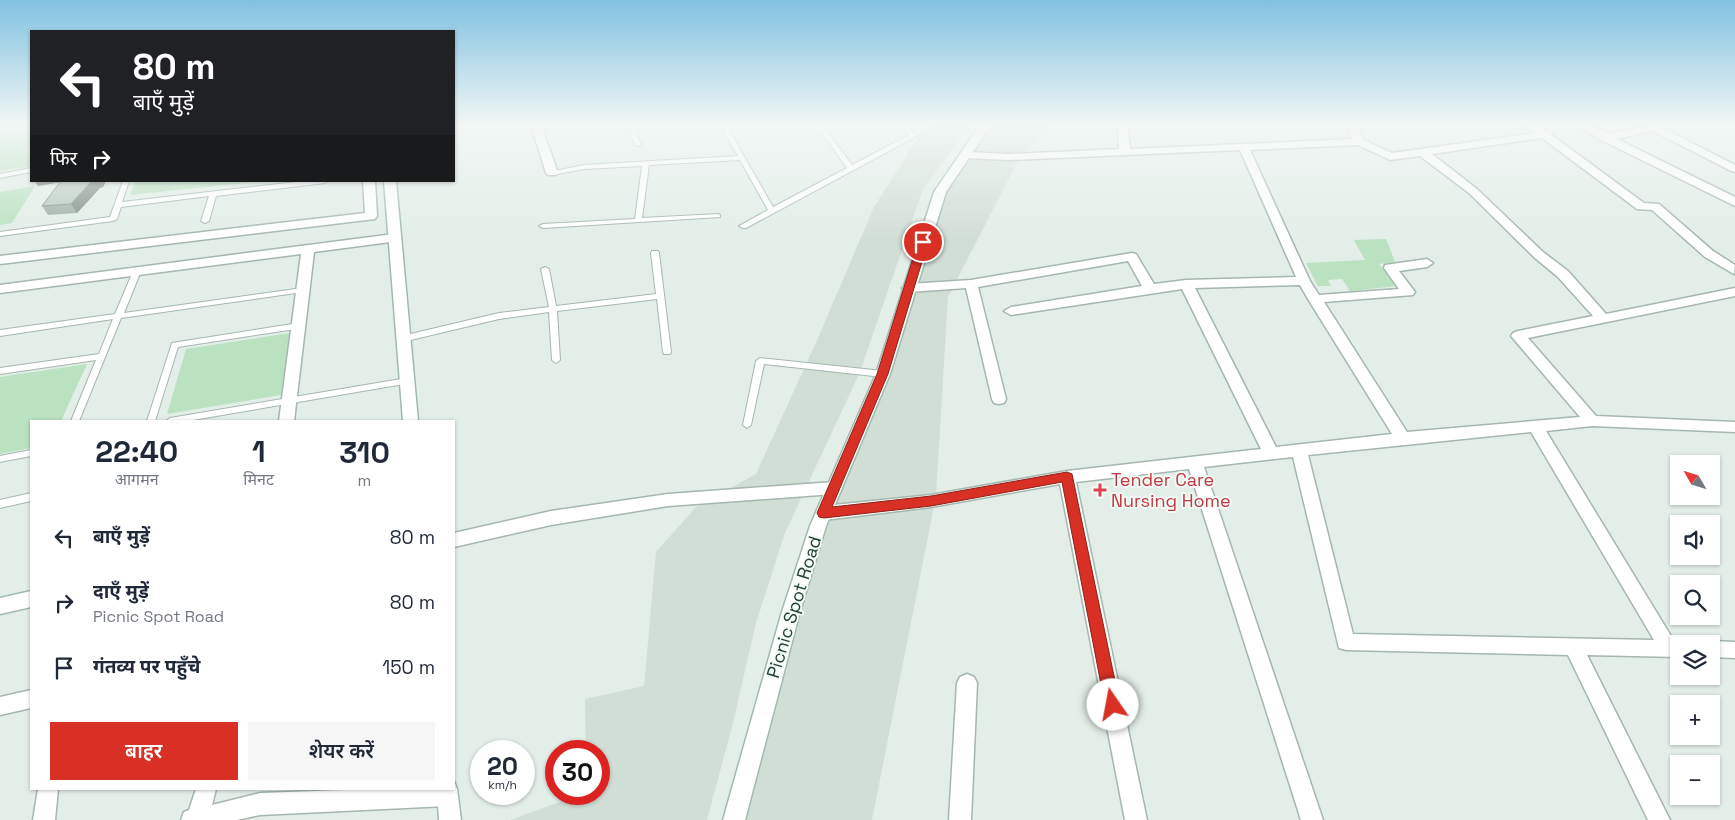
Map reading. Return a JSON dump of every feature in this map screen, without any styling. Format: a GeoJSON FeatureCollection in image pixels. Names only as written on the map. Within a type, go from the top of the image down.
{"type":"FeatureCollection","features":[{"type":"Feature","properties":{"kind":"street"},"geometry":{"type":"LineString","coordinates":[[549,163],[552,173]]}},
{"type":"Feature","properties":{"kind":"street","name":"Picnic Spot Road"},"geometry":{"type":"LineString","coordinates":[[734,820],[790,615],[824,513],[883,374],[940,192],[961,163]]}},
{"type":"Feature","properties":{"kind":"street"},"geometry":{"type":"LineString","coordinates":[[1251,163],[1304,281],[1403,438]]}},
{"type":"Feature","properties":{"kind":"street"},"geometry":{"type":"LineString","coordinates":[[1437,163],[1474,191],[1540,255],[1563,274],[1603,318]]}},
{"type":"Feature","properties":{"kind":"street"},"geometry":{"type":"LineString","coordinates":[[1582,163],[1641,206],[1656,208],[1709,254],[1735,270]]}},
{"type":"Feature","properties":{"kind":"street"},"geometry":{"type":"LineString","coordinates":[[1656,163],[1735,202]]}},
{"type":"Feature","properties":{"kind":"street"},"geometry":{"type":"LineString","coordinates":[[0,260],[371,216],[369,182]]}},
{"type":"Feature","properties":{"kind":"street"},"geometry":{"type":"LineString","coordinates":[[390,182],[402,339],[411,420]]}},
{"type":"Feature","properties":{"kind":"street"},"geometry":{"type":"LineString","coordinates":[[0,289],[394,238]]}},
{"type":"Feature","properties":{"kind":"street"},"geometry":{"type":"LineString","coordinates":[[287,420],[308,249]]}},
{"type":"Feature","properties":{"kind":"street"},"geometry":{"type":"LineString","coordinates":[[909,288],[971,284],[1132,257],[1150,288]]}},
{"type":"Feature","properties":{"kind":"street"},"geometry":{"type":"LineString","coordinates":[[1315,299],[1408,292],[1390,268],[1426,263]]}},
{"type":"Feature","properties":{"kind":"street"},"geometry":{"type":"LineString","coordinates":[[1011,311],[1150,288],[1186,284],[1304,281]]}},
{"type":"Feature","properties":{"kind":"street"},"geometry":{"type":"LineString","coordinates":[[971,284],[998,399]]}},
{"type":"Feature","properties":{"kind":"street"},"geometry":{"type":"LineString","coordinates":[[1186,284],[1272,454]]}},
{"type":"Feature","properties":{"kind":"street"},"geometry":{"type":"LineString","coordinates":[[1592,421],[1518,336],[1735,292]]}},
{"type":"Feature","properties":{"kind":"street"},"geometry":{"type":"LineString","coordinates":[[824,513],[931,501],[1067,477],[1194,464],[1403,438],[1592,421],[1735,427]]}},
{"type":"Feature","properties":{"kind":"street"},"geometry":{"type":"LineString","coordinates":[[1535,426],[1670,643]]}},
{"type":"Feature","properties":{"kind":"street"},"geometry":{"type":"LineString","coordinates":[[1299,450],[1346,642],[1670,649]]}},
{"type":"Feature","properties":{"kind":"street"},"geometry":{"type":"LineString","coordinates":[[1194,464],[1312,820]]}},
{"type":"Feature","properties":{"kind":"street"},"geometry":{"type":"LineString","coordinates":[[1067,477],[1136,820]]}},
{"type":"Feature","properties":{"kind":"street"},"geometry":{"type":"LineString","coordinates":[[455,540],[551,518],[668,500],[834,488]]}},
{"type":"Feature","properties":{"kind":"street"},"geometry":{"type":"LineString","coordinates":[[0,606],[30,599]]}},
{"type":"Feature","properties":{"kind":"street"},"geometry":{"type":"LineString","coordinates":[[1573,646],[1659,820]]}},
{"type":"Feature","properties":{"kind":"street"},"geometry":{"type":"LineString","coordinates":[[1720,649],[1735,650]]}},
{"type":"Feature","properties":{"kind":"street"},"geometry":{"type":"LineString","coordinates":[[960,820],[967,683]]}},
{"type":"Feature","properties":{"kind":"street"},"geometry":{"type":"LineString","coordinates":[[0,706],[30,699]]}},
{"type":"Feature","properties":{"kind":"street"},"geometry":{"type":"LineString","coordinates":[[44,820],[48,790]]}},
{"type":"Feature","properties":{"kind":"street"},"geometry":{"type":"LineString","coordinates":[[206,790],[195,819],[250,813],[260,804],[447,792],[450,820]]}},
{"type":"Feature","properties":{"kind":"lane"},"geometry":{"type":"LineString","coordinates":[[552,173],[584,167],[642,163]]}},
{"type":"Feature","properties":{"kind":"lane"},"geometry":{"type":"LineString","coordinates":[[638,220],[646,163]]}},
{"type":"Feature","properties":{"kind":"lane"},"geometry":{"type":"LineString","coordinates":[[745,163],[772,211]]}},
{"type":"Feature","properties":{"kind":"lane"},"geometry":{"type":"LineString","coordinates":[[847,163],[851,169]]}},
{"type":"Feature","properties":{"kind":"lane"},"geometry":{"type":"LineString","coordinates":[[743,226],[862,163]]}},
{"type":"Feature","properties":{"kind":"lane"},"geometry":{"type":"LineString","coordinates":[[0,176],[30,170]]}},
{"type":"Feature","properties":{"kind":"lane"},"geometry":{"type":"LineString","coordinates":[[0,234],[113,219],[126,182]]}},
{"type":"Feature","properties":{"kind":"lane"},"geometry":{"type":"LineString","coordinates":[[117,205],[312,182]]}},
{"type":"Feature","properties":{"kind":"lane"},"geometry":{"type":"LineString","coordinates":[[205,221],[213,194]]}},
{"type":"Feature","properties":{"kind":"lane"},"geometry":{"type":"LineString","coordinates":[[543,226],[718,216]]}},
{"type":"Feature","properties":{"kind":"lane"},"geometry":{"type":"LineString","coordinates":[[655,253],[667,352]]}},
{"type":"Feature","properties":{"kind":"lane"},"geometry":{"type":"LineString","coordinates":[[545,269],[553,310],[556,360]]}},
{"type":"Feature","properties":{"kind":"lane"},"geometry":{"type":"LineString","coordinates":[[75,420],[136,271]]}},
{"type":"Feature","properties":{"kind":"lane"},"geometry":{"type":"LineString","coordinates":[[0,333],[303,290]]}},
{"type":"Feature","properties":{"kind":"lane"},"geometry":{"type":"LineString","coordinates":[[402,339],[499,316],[660,296]]}},
{"type":"Feature","properties":{"kind":"lane"},"geometry":{"type":"LineString","coordinates":[[151,420],[175,345],[299,326]]}},
{"type":"Feature","properties":{"kind":"lane"},"geometry":{"type":"LineString","coordinates":[[0,371],[102,356]]}},
{"type":"Feature","properties":{"kind":"lane"},"geometry":{"type":"LineString","coordinates":[[747,425],[760,361],[883,374]]}},
{"type":"Feature","properties":{"kind":"lane"},"geometry":{"type":"LineString","coordinates":[[176,420],[407,381]]}},
{"type":"Feature","properties":{"kind":"lane"},"geometry":{"type":"LineString","coordinates":[[0,459],[30,453]]}},
{"type":"Feature","properties":{"kind":"lane"},"geometry":{"type":"LineString","coordinates":[[0,504],[30,497]]}},
{"type":"Feature","properties":{"kind":"shaded area"},"geometry":{"type":"Polygon","coordinates":[[[902,163],[942,163],[923,189],[860,372],[785,533],[756,623],[733,723],[707,820],[510,820],[552,805],[610,805],[610,740],[586,740],[585,699],[644,686],[656,552],[696,507],[756,474],[818,338],[874,207],[902,163]]]}},
{"type":"Feature","properties":{"kind":"shaded area"},"geometry":{"type":"Polygon","coordinates":[[[964,163],[1017,163],[948,297],[936,496],[872,820],[746,820],[814,552],[945,192],[964,163]]]}},
{"type":"Feature","properties":{"kind":"green space"},"geometry":{"type":"Polygon","coordinates":[[[0,163],[30,163],[30,166],[0,171],[0,163]]]}},
{"type":"Feature","properties":{"kind":"green space"},"geometry":{"type":"Polygon","coordinates":[[[135,182],[254,182],[130,195],[135,182]]]}},
{"type":"Feature","properties":{"kind":"green space"},"geometry":{"type":"Polygon","coordinates":[[[35,186],[12,223],[0,225],[0,192],[35,186]]]}},
{"type":"Feature","properties":{"kind":"green space"},"geometry":{"type":"Polygon","coordinates":[[[1386,239],[1395,262],[1379,264],[1397,286],[1350,291],[1342,279],[1328,280],[1331,286],[1318,286],[1306,263],[1365,260],[1354,240],[1386,239]]]}},
{"type":"Feature","properties":{"kind":"green space"},"geometry":{"type":"Polygon","coordinates":[[[290,333],[281,395],[167,414],[186,349],[290,333]]]}},
{"type":"Feature","properties":{"kind":"green space"},"geometry":{"type":"Polygon","coordinates":[[[87,364],[61,420],[30,420],[30,448],[0,454],[0,377],[87,364]]]}},
{"type":"Feature","properties":{"kind":"building"},"geometry":{"type":"Polygon","coordinates":[[[60,182],[91,182],[71,204],[42,206],[60,182]]]}},
{"type":"Feature","properties":{"kind":"place","name":"Tender Care Nursing Home"},"geometry":{"type":"Point","coordinates":[1100,490]}},
{"type":"Feature","properties":{"kind":"route"},"geometry":{"type":"LineString","coordinates":[[923,242],[883,374],[824,513],[931,501],[1067,477],[1113,705]]}}]}
